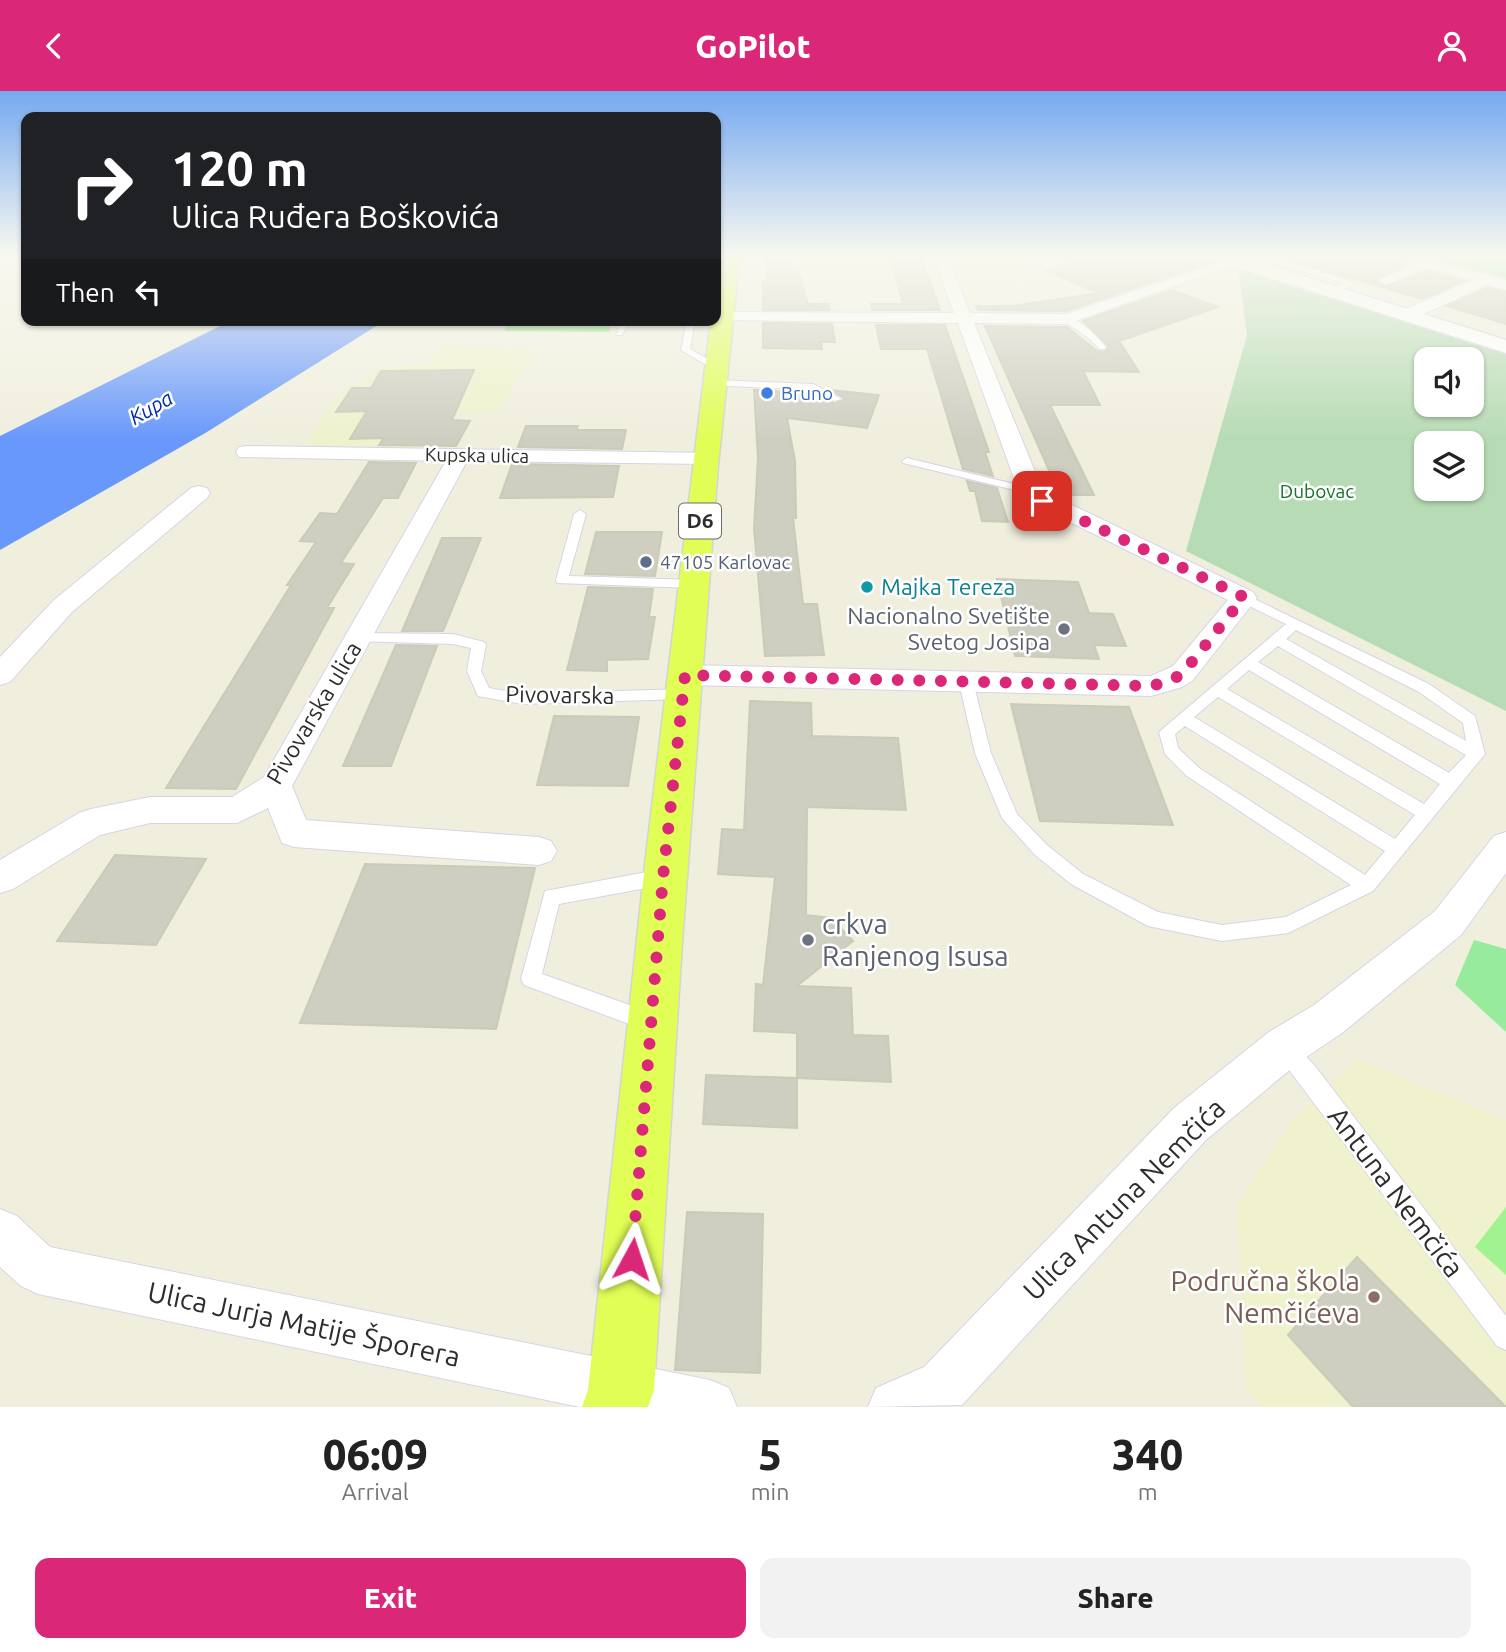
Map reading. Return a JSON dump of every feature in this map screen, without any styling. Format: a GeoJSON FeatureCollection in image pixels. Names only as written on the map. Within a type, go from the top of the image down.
{"type":"FeatureCollection","features":[{"type":"Feature","properties":{"kind":"main road"},"geometry":{"type":"LineString","coordinates":[[1416,316],[1506,347]]}},
{"type":"Feature","properties":{"kind":"main road","name":"D6"},"geometry":{"type":"LineString","coordinates":[[618,1399],[663,877],[719,326]]}},
{"type":"Feature","properties":{"kind":"street"},"geometry":{"type":"LineString","coordinates":[[912,316],[965,319],[1067,319],[1075,316]]}},
{"type":"Feature","properties":{"kind":"street"},"geometry":{"type":"LineString","coordinates":[[684,685],[966,682],[1134,687],[1172,680],[1183,673],[1244,597],[1051,506],[1031,491],[965,319]]}},
{"type":"Feature","properties":{"kind":"street","name":"Kupska ulica"},"geometry":{"type":"LineString","coordinates":[[247,452],[707,458]]}},
{"type":"Feature","properties":{"kind":"street","name":"Pivovarska ulica"},"geometry":{"type":"LineString","coordinates":[[0,878],[92,824],[149,810],[237,810],[276,786],[460,455]]}},
{"type":"Feature","properties":{"kind":"street"},"geometry":{"type":"LineString","coordinates":[[0,675],[63,605],[199,493]]}},
{"type":"Feature","properties":{"kind":"street"},"geometry":{"type":"LineString","coordinates":[[276,786],[294,833],[539,851]]}},
{"type":"Feature","properties":{"kind":"street","name":"Ulica Antuna Nemčića"},"geometry":{"type":"LineString","coordinates":[[895,1407],[943,1386],[1190,1124],[1284,1047],[1328,1019],[1448,923],[1506,846]]}},
{"type":"Feature","properties":{"kind":"street","name":"Ulica Jurja Matije Šporera"},"geometry":{"type":"LineString","coordinates":[[0,1233],[38,1269],[618,1399]]}},
{"type":"Feature","properties":{"kind":"street"},"geometry":{"type":"LineString","coordinates":[[618,1399],[710,1407]]}},
{"type":"Feature","properties":{"kind":"lane"},"geometry":{"type":"LineString","coordinates":[[1067,319],[1102,347]]}},
{"type":"Feature","properties":{"kind":"lane"},"geometry":{"type":"LineString","coordinates":[[619,333],[623,326]]}},
{"type":"Feature","properties":{"kind":"lane"},"geometry":{"type":"LineString","coordinates":[[690,326],[685,350],[716,375],[813,387],[837,400]]}},
{"type":"Feature","properties":{"kind":"lane"},"geometry":{"type":"LineString","coordinates":[[907,461],[1031,491]]}},
{"type":"Feature","properties":{"kind":"lane"},"geometry":{"type":"LineString","coordinates":[[580,515],[562,580],[693,584]]}},
{"type":"Feature","properties":{"kind":"lane"},"geometry":{"type":"LineString","coordinates":[[1244,597],[1424,688],[1470,720],[1478,754]]}},
{"type":"Feature","properties":{"kind":"lane"},"geometry":{"type":"LineString","coordinates":[[1296,623],[1167,732],[1171,750],[1193,772],[1367,886]]}},
{"type":"Feature","properties":{"kind":"lane","name":"Pivovarska"},"geometry":{"type":"LineString","coordinates":[[358,638],[453,639],[479,645],[474,671],[483,692],[523,699],[684,685]]}},
{"type":"Feature","properties":{"kind":"lane"},"geometry":{"type":"LineString","coordinates":[[1278,640],[1478,754]]}},
{"type":"Feature","properties":{"kind":"lane"},"geometry":{"type":"LineString","coordinates":[[1250,664],[1451,782]]}},
{"type":"Feature","properties":{"kind":"lane"},"geometry":{"type":"LineString","coordinates":[[966,682],[983,753],[1010,818],[1041,850],[1077,879],[1155,920],[1222,933],[1289,925],[1367,886],[1451,782],[1478,754]]}},
{"type":"Feature","properties":{"kind":"lane"},"geometry":{"type":"LineString","coordinates":[[1217,690],[1427,814]]}},
{"type":"Feature","properties":{"kind":"lane"},"geometry":{"type":"LineString","coordinates":[[1184,718],[1398,850]]}},
{"type":"Feature","properties":{"kind":"lane"},"geometry":{"type":"LineString","coordinates":[[652,1022],[531,979],[551,897],[663,877]]}},
{"type":"Feature","properties":{"kind":"lane","name":"Antuna Nemčića"},"geometry":{"type":"LineString","coordinates":[[1284,1047],[1315,1084],[1506,1338]]}},
{"type":"Feature","properties":{"kind":"shaded area"},"geometry":{"type":"Polygon","coordinates":[[[444,346],[536,348],[500,412],[440,413],[415,450],[304,448],[333,402],[382,368],[426,364],[444,346]]]}},
{"type":"Feature","properties":{"kind":"shaded area","name":"Područna škola Nemčićeva"},"geometry":{"type":"Polygon","coordinates":[[[1359,1059],[1506,1121],[1506,1407],[1261,1407],[1246,1388],[1237,1206],[1292,1120],[1359,1059]]]}},
{"type":"Feature","properties":{"kind":"green space","name":"Dubovac"},"geometry":{"type":"Polygon","coordinates":[[[1245,316],[1396,316],[1506,351],[1506,711],[1186,551],[1247,335],[1245,316]]]}},
{"type":"Feature","properties":{"kind":"green space"},"geometry":{"type":"Polygon","coordinates":[[[507,326],[611,326],[609,332],[504,331],[507,326]]]}},
{"type":"Feature","properties":{"kind":"green space"},"geometry":{"type":"Polygon","coordinates":[[[1474,940],[1506,949],[1506,1032],[1455,985],[1474,940]]]}},
{"type":"Feature","properties":{"kind":"green space"},"geometry":{"type":"Polygon","coordinates":[[[1506,1207],[1506,1275],[1475,1247],[1506,1207]]]}},
{"type":"Feature","properties":{"kind":"water","name":"Kupa"},"geometry":{"type":"Polygon","coordinates":[[[220,326],[376,326],[207,432],[0,550],[0,436],[220,326]]]}},
{"type":"Feature","properties":{"kind":"building"},"geometry":{"type":"Polygon","coordinates":[[[1096,316],[1191,316],[1119,341],[1139,372],[1083,371],[1100,405],[1050,405],[1094,495],[1060,495],[985,326],[1067,327],[1097,351],[1105,352],[1108,345],[1083,321],[1096,316]]]}},
{"type":"Feature","properties":{"kind":"building"},"geometry":{"type":"Polygon","coordinates":[[[1481,316],[1506,316],[1506,324],[1481,316]]]}},
{"type":"Feature","properties":{"kind":"building"},"geometry":{"type":"Polygon","coordinates":[[[763,323],[832,324],[835,342],[821,342],[822,349],[763,348],[763,323]]]}},
{"type":"Feature","properties":{"kind":"building"},"geometry":{"type":"Polygon","coordinates":[[[876,325],[945,325],[989,452],[985,452],[993,476],[963,469],[927,349],[881,349],[876,325]]]}},
{"type":"Feature","properties":{"kind":"building"},"geometry":{"type":"Polygon","coordinates":[[[474,370],[452,420],[470,421],[456,446],[379,445],[384,438],[350,439],[367,411],[336,412],[352,388],[371,388],[381,371],[474,370]]]}},
{"type":"Feature","properties":{"kind":"building"},"geometry":{"type":"Polygon","coordinates":[[[754,390],[810,393],[835,404],[845,398],[830,390],[879,395],[867,428],[787,418],[795,461],[796,518],[793,518],[803,604],[817,604],[824,655],[765,656],[754,528],[758,458],[754,390]]]}},
{"type":"Feature","properties":{"kind":"building"},"geometry":{"type":"Polygon","coordinates":[[[526,426],[626,430],[622,449],[518,447],[526,426]]]}},
{"type":"Feature","properties":{"kind":"building"},"geometry":{"type":"Polygon","coordinates":[[[369,462],[416,463],[398,498],[383,498],[341,563],[354,564],[327,608],[334,608],[236,789],[166,788],[291,585],[287,585],[316,542],[300,541],[320,513],[337,514],[369,462]]]}},
{"type":"Feature","properties":{"kind":"building"},"geometry":{"type":"Polygon","coordinates":[[[512,464],[619,466],[613,497],[500,498],[512,464]]]}},
{"type":"Feature","properties":{"kind":"building"},"geometry":{"type":"Polygon","coordinates":[[[967,481],[997,488],[1008,522],[982,521],[975,491],[970,491],[967,481]]]}},
{"type":"Feature","properties":{"kind":"building"},"geometry":{"type":"Polygon","coordinates":[[[596,532],[662,532],[655,576],[585,574],[596,532]]]}},
{"type":"Feature","properties":{"kind":"building"},"geometry":{"type":"Polygon","coordinates":[[[442,538],[481,538],[443,631],[402,631],[442,538]]]}},
{"type":"Feature","properties":{"kind":"building","name":"Nacionalno Svetište Svetog Josipa"},"geometry":{"type":"Polygon","coordinates":[[[997,579],[1078,582],[1089,613],[1113,614],[1126,646],[1094,645],[1099,659],[1015,656],[997,579]]]}},
{"type":"Feature","properties":{"kind":"building"},"geometry":{"type":"Polygon","coordinates":[[[588,587],[653,589],[649,617],[655,617],[648,659],[607,660],[607,671],[567,670],[588,587]]]}},
{"type":"Feature","properties":{"kind":"building"},"geometry":{"type":"Polygon","coordinates":[[[396,645],[437,646],[391,766],[343,766],[396,645]]]}},
{"type":"Feature","properties":{"kind":"building"},"geometry":{"type":"Polygon","coordinates":[[[750,701],[811,703],[812,736],[898,738],[906,810],[807,807],[806,915],[831,918],[853,941],[797,986],[851,988],[853,1035],[888,1036],[891,1082],[797,1078],[797,1033],[754,1031],[756,984],[763,985],[775,877],[718,874],[722,829],[744,830],[750,701]]]}},
{"type":"Feature","properties":{"kind":"building"},"geometry":{"type":"Polygon","coordinates":[[[1011,704],[1129,707],[1173,825],[1040,821],[1011,704]]]}},
{"type":"Feature","properties":{"kind":"building"},"geometry":{"type":"Polygon","coordinates":[[[554,716],[639,717],[628,786],[537,785],[554,716]]]}},
{"type":"Feature","properties":{"kind":"building"},"geometry":{"type":"Polygon","coordinates":[[[115,855],[206,859],[156,945],[57,941],[115,855]]]}},
{"type":"Feature","properties":{"kind":"building"},"geometry":{"type":"Polygon","coordinates":[[[365,864],[535,868],[496,1029],[300,1023],[365,864]]]}},
{"type":"Feature","properties":{"kind":"building"},"geometry":{"type":"Polygon","coordinates":[[[706,1075],[797,1078],[797,1128],[703,1124],[706,1075]]]}},
{"type":"Feature","properties":{"kind":"building"},"geometry":{"type":"Polygon","coordinates":[[[687,1212],[763,1214],[760,1373],[675,1370],[687,1212]]]}},
{"type":"Feature","properties":{"kind":"building"},"geometry":{"type":"Polygon","coordinates":[[[1357,1257],[1506,1407],[1353,1407],[1288,1335],[1357,1257]]]}},
{"type":"Feature","properties":{"kind":"place","name":"Bruno"},"geometry":{"type":"Point","coordinates":[767,393]}},
{"type":"Feature","properties":{"kind":"place","name":"47105 Karlovac"},"geometry":{"type":"Point","coordinates":[646,562]}},
{"type":"Feature","properties":{"kind":"place","name":"Majka Tereza"},"geometry":{"type":"Point","coordinates":[867,587]}},
{"type":"Feature","properties":{"kind":"place","name":"Nacionalno Svetište Svetog Josipa"},"geometry":{"type":"Point","coordinates":[1064,629]}},
{"type":"Feature","properties":{"kind":"place","name":"crkva Ranjenog Isusa"},"geometry":{"type":"Point","coordinates":[808,940]}},
{"type":"Feature","properties":{"kind":"place","name":"Područna škola Nemčićeva"},"geometry":{"type":"Point","coordinates":[1374,1297]}},
{"type":"Feature","properties":{"kind":"route"},"geometry":{"type":"LineString","coordinates":[[632,1259],[663,877],[685,675],[1151,686],[1172,680],[1183,673],[1244,597],[1042,501]]}}]}
